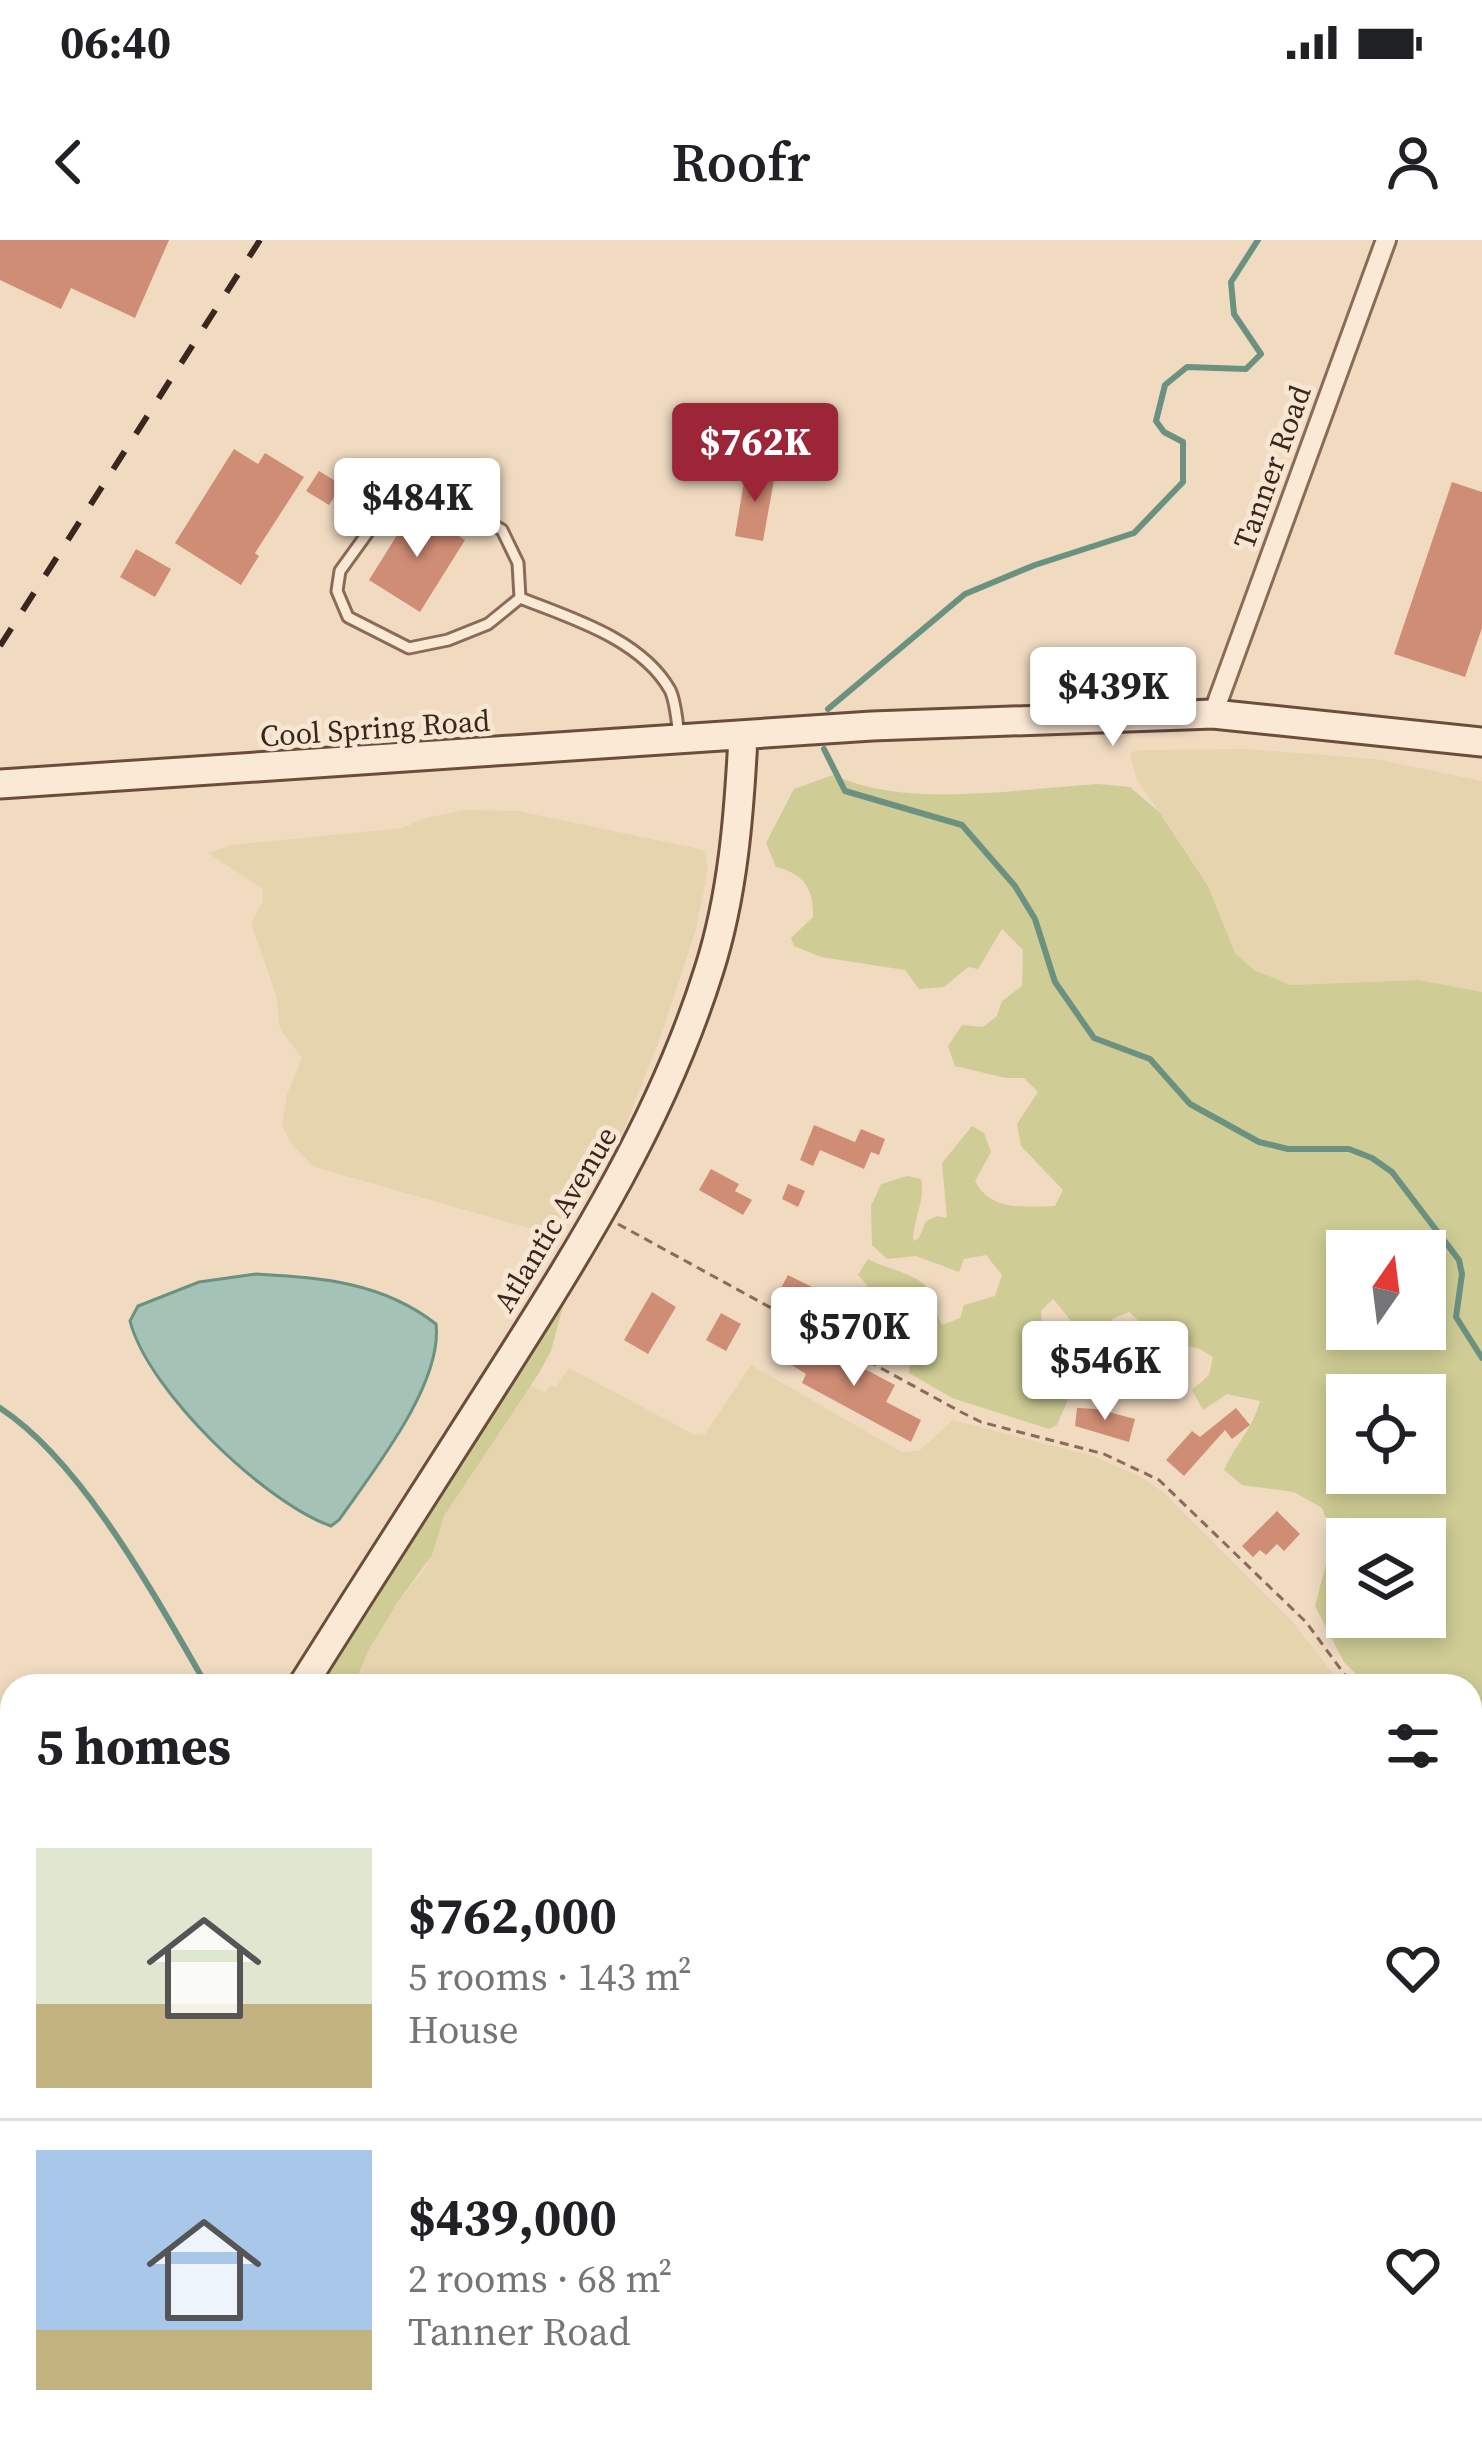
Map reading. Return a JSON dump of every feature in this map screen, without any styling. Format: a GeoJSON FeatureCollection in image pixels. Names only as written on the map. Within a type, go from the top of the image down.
{"type":"FeatureCollection","features":[{"type":"Feature","properties":{"kind":"main road","name":"Cool Spring Road"},"geometry":{"type":"LineString","coordinates":[[5,784],[872,726],[1213,713],[1482,742]]}},
{"type":"Feature","properties":{"kind":"main road","name":"Atlantic Avenue"},"geometry":{"type":"LineString","coordinates":[[310,1674],[601,1215],[655,1112],[710,968],[733,860],[743,737]]}},
{"type":"Feature","properties":{"kind":"street","name":"Tanner Road"},"geometry":{"type":"LineString","coordinates":[[1213,713],[1386,240]]}},
{"type":"Feature","properties":{"kind":"lane"},"geometry":{"type":"LineString","coordinates":[[402,485],[428,486],[502,530],[518,563],[520,598],[488,624],[410,648],[348,616],[337,590],[340,571],[402,485]]}},
{"type":"Feature","properties":{"kind":"lane"},"geometry":{"type":"LineString","coordinates":[[520,598],[598,630],[639,657],[671,692],[680,742]]}},
{"type":"Feature","properties":{"kind":"path"},"geometry":{"type":"LineString","coordinates":[[601,1215],[961,1412],[1104,1454],[1159,1480],[1306,1622],[1345,1674]]}},
{"type":"Feature","properties":{"kind":"shaded area"},"geometry":{"type":"Polygon","coordinates":[[[1247,749],[1375,759],[1482,781],[1482,992],[1419,980],[1291,985],[1254,970],[1235,953],[1208,886],[1136,778],[1130,753],[1247,749]]]}},
{"type":"Feature","properties":{"kind":"shaded area"},"geometry":{"type":"Polygon","coordinates":[[[833,775],[863,785],[928,794],[1098,784],[1130,787],[1159,812],[1208,886],[1235,953],[1254,970],[1291,985],[1419,980],[1482,992],[1482,1674],[1356,1674],[1344,1662],[1332,1638],[1446,1638],[1446,1518],[1326,1519],[1322,1508],[1294,1492],[1242,1485],[1224,1470],[1260,1401],[1227,1394],[1203,1410],[1192,1390],[1209,1375],[1213,1357],[1200,1349],[1160,1340],[1129,1312],[1112,1319],[1111,1330],[1156,1375],[1150,1382],[1134,1377],[1096,1350],[1053,1299],[1041,1311],[1044,1348],[1070,1395],[1057,1425],[1049,1429],[952,1398],[909,1373],[914,1346],[858,1275],[868,1259],[923,1284],[942,1325],[960,1318],[964,1305],[995,1296],[1002,1275],[986,1255],[964,1259],[959,1272],[916,1256],[887,1259],[872,1245],[871,1206],[881,1184],[907,1176],[921,1179],[913,1241],[919,1238],[926,1221],[947,1218],[942,1163],[972,1126],[984,1133],[991,1152],[975,1181],[989,1198],[1009,1205],[1055,1206],[1063,1190],[1021,1146],[1017,1124],[1038,1092],[1024,1078],[955,1066],[948,1046],[962,1025],[983,1027],[997,1016],[1002,1001],[1022,986],[1023,950],[1002,929],[978,969],[968,967],[944,987],[919,989],[905,970],[821,957],[794,946],[791,938],[813,917],[812,898],[794,874],[776,867],[766,843],[794,789],[833,775]]]}},
{"type":"Feature","properties":{"kind":"shaded area"},"geometry":{"type":"Polygon","coordinates":[[[465,810],[518,811],[704,850],[708,869],[696,929],[663,1030],[623,1132],[557,1236],[314,1167],[293,1146],[282,1126],[287,1094],[302,1058],[280,1029],[276,995],[251,923],[263,901],[263,889],[208,853],[231,845],[403,828],[465,810]]]}},
{"type":"Feature","properties":{"kind":"shaded area"},"geometry":{"type":"Polygon","coordinates":[[[256,1274],[373,1291],[436,1324],[429,1373],[403,1426],[331,1526],[274,1494],[212,1441],[160,1379],[130,1321],[138,1306],[199,1282],[256,1274]]]}},
{"type":"Feature","properties":{"kind":"shaded area"},"geometry":{"type":"Polygon","coordinates":[[[569,1284],[551,1351],[444,1516],[432,1555],[397,1603],[359,1674],[323,1674],[569,1284]]]}},
{"type":"Feature","properties":{"kind":"shaded area"},"geometry":{"type":"Polygon","coordinates":[[[751,1365],[902,1452],[919,1451],[953,1420],[1093,1456],[1163,1492],[1291,1620],[1334,1674],[359,1674],[367,1651],[397,1603],[426,1567],[444,1516],[530,1385],[545,1393],[550,1385],[556,1387],[569,1368],[695,1435],[705,1434],[751,1365]]]}},
{"type":"Feature","properties":{"kind":"shaded area"},"geometry":{"type":"Polygon","coordinates":[[[1326,1564],[1326,1627],[1315,1606],[1326,1564]]]}},
{"type":"Feature","properties":{"kind":"building"},"geometry":{"type":"Polygon","coordinates":[[[0,240],[169,240],[135,318],[71,288],[61,309],[0,280],[0,240]]]}},
{"type":"Feature","properties":{"kind":"building"},"geometry":{"type":"Polygon","coordinates":[[[234,449],[258,464],[265,453],[304,477],[255,553],[259,556],[241,585],[175,543],[234,449]]]}},
{"type":"Feature","properties":{"kind":"building"},"geometry":{"type":"Polygon","coordinates":[[[746,469],[775,474],[763,541],[735,536],[746,469]]]}},
{"type":"Feature","properties":{"kind":"building"},"geometry":{"type":"Polygon","coordinates":[[[319,471],[342,485],[329,505],[306,491],[319,471]]]}},
{"type":"Feature","properties":{"kind":"building"},"geometry":{"type":"Polygon","coordinates":[[[1452,482],[1482,492],[1482,628],[1465,677],[1394,654],[1452,482]]]}},
{"type":"Feature","properties":{"kind":"building"},"geometry":{"type":"Polygon","coordinates":[[[414,508],[465,540],[420,612],[369,580],[414,508]]]}},
{"type":"Feature","properties":{"kind":"building"},"geometry":{"type":"Polygon","coordinates":[[[136,549],[171,569],[155,597],[120,577],[136,549]]]}},
{"type":"Feature","properties":{"kind":"building"},"geometry":{"type":"Polygon","coordinates":[[[814,1125],[855,1142],[861,1129],[885,1139],[879,1155],[871,1152],[864,1169],[820,1150],[813,1166],[800,1160],[814,1125]]]}},
{"type":"Feature","properties":{"kind":"building"},"geometry":{"type":"Polygon","coordinates":[[[711,1169],[739,1184],[735,1191],[752,1200],[743,1215],[699,1190],[711,1169]]]}},
{"type":"Feature","properties":{"kind":"building"},"geometry":{"type":"Polygon","coordinates":[[[788,1184],[805,1191],[798,1207],[782,1199],[788,1184]]]}},
{"type":"Feature","properties":{"kind":"building"},"geometry":{"type":"Polygon","coordinates":[[[788,1275],[816,1289],[809,1303],[781,1288],[788,1275]]]}},
{"type":"Feature","properties":{"kind":"building"},"geometry":{"type":"Polygon","coordinates":[[[652,1292],[676,1307],[648,1354],[624,1340],[652,1292]]]}},
{"type":"Feature","properties":{"kind":"building"},"geometry":{"type":"Polygon","coordinates":[[[721,1313],[741,1324],[726,1351],[706,1340],[721,1313]]]}},
{"type":"Feature","properties":{"kind":"building"},"geometry":{"type":"Polygon","coordinates":[[[799,1344],[816,1354],[821,1346],[895,1385],[886,1402],[921,1420],[911,1442],[802,1383],[806,1374],[787,1362],[799,1344]]]}},
{"type":"Feature","properties":{"kind":"building"},"geometry":{"type":"Polygon","coordinates":[[[1077,1408],[1135,1419],[1129,1442],[1075,1426],[1077,1408]]]}},
{"type":"Feature","properties":{"kind":"building"},"geometry":{"type":"Polygon","coordinates":[[[1236,1408],[1250,1425],[1232,1439],[1225,1430],[1184,1476],[1166,1460],[1192,1431],[1200,1437],[1236,1408]]]}},
{"type":"Feature","properties":{"kind":"building"},"geometry":{"type":"Polygon","coordinates":[[[1277,1511],[1300,1534],[1284,1551],[1277,1544],[1266,1555],[1260,1550],[1253,1557],[1242,1546],[1277,1511]]]}},
{"type":"Feature","properties":{"kind":"waterway"},"geometry":{"type":"LineString","coordinates":[[828,709],[965,594],[1134,533],[1183,482],[1183,442],[1164,432],[1156,421],[1165,385],[1187,367],[1246,369],[1261,354],[1234,314],[1231,282],[1258,240]]}},
{"type":"Feature","properties":{"kind":"waterway"},"geometry":{"type":"LineString","coordinates":[[824,749],[845,791],[962,825],[1015,886],[1035,919],[1055,982],[1094,1038],[1150,1059],[1190,1104],[1259,1142],[1288,1149],[1349,1149],[1392,1172],[1459,1260],[1462,1274],[1456,1317],[1482,1358]]}},
{"type":"Feature","properties":{"kind":"waterway"},"geometry":{"type":"LineString","coordinates":[[0,1408],[31,1432],[89,1497],[200,1674]]}},
{"type":"Feature","properties":{"kind":"railway"},"geometry":{"type":"LineString","coordinates":[[0,646],[260,240]]}}]}
